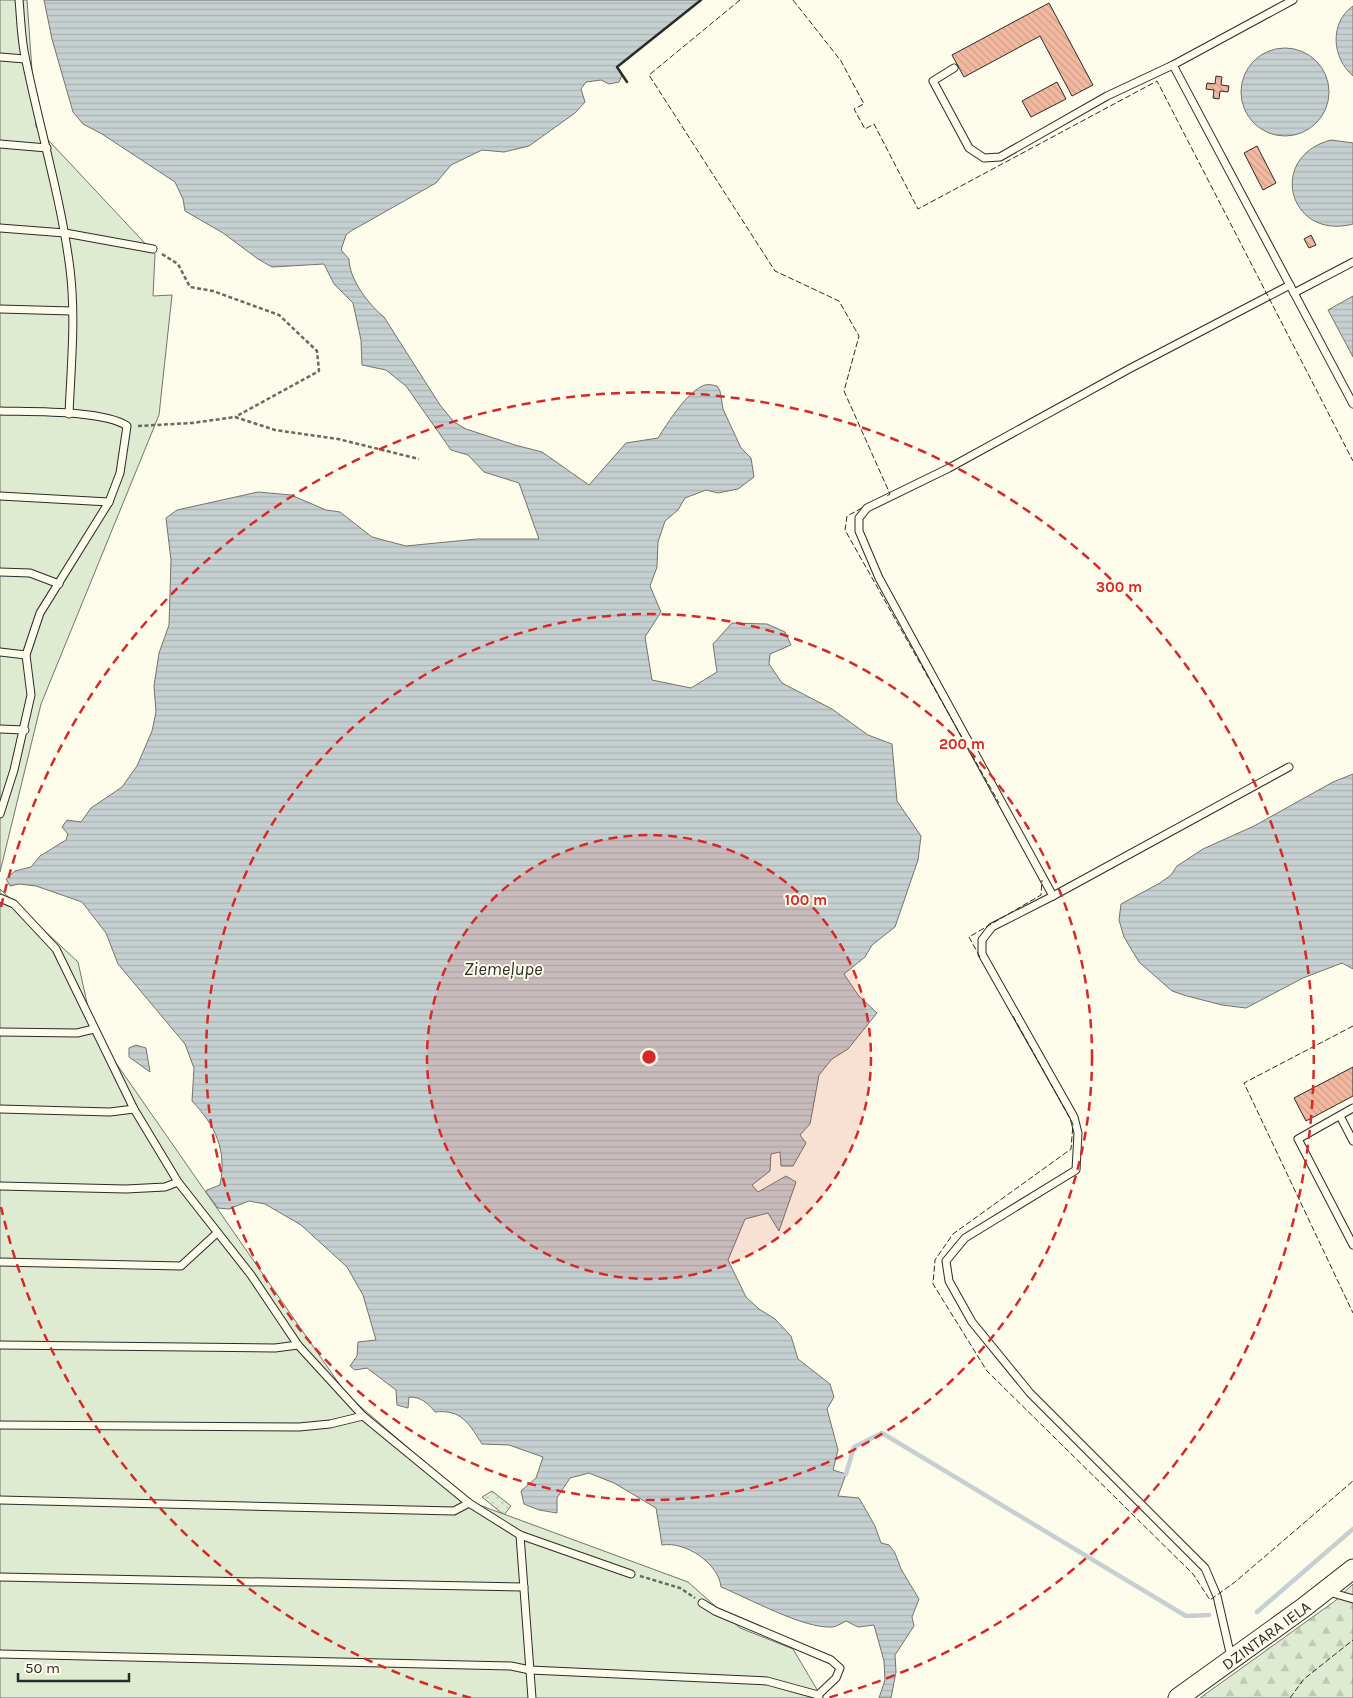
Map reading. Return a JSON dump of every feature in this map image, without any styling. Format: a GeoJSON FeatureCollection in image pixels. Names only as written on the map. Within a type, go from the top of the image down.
{"type":"FeatureCollection","features":[{"type":"Feature","properties":{"kind":"street","name":"DZINTARA IELA"},"geometry":{"type":"LineString","coordinates":[[1178,1698],[1326,1591],[1353,1569]]}},
{"type":"Feature","properties":{"kind":"lane"},"geometry":{"type":"LineString","coordinates":[[19,0],[25,59],[47,148],[65,233],[70,272],[72,311],[69,414]]}},
{"type":"Feature","properties":{"kind":"lane"},"geometry":{"type":"LineString","coordinates":[[954,68],[933,81],[969,148],[984,158],[1000,157],[1106,96],[1173,65],[1293,0]]}},
{"type":"Feature","properties":{"kind":"lane"},"geometry":{"type":"LineString","coordinates":[[0,57],[25,59]]}},
{"type":"Feature","properties":{"kind":"lane"},"geometry":{"type":"LineString","coordinates":[[1173,65],[1353,404]]}},
{"type":"Feature","properties":{"kind":"lane"},"geometry":{"type":"LineString","coordinates":[[0,144],[47,148]]}},
{"type":"Feature","properties":{"kind":"lane"},"geometry":{"type":"LineString","coordinates":[[0,228],[65,233],[153,249]]}},
{"type":"Feature","properties":{"kind":"lane"},"geometry":{"type":"LineString","coordinates":[[1294,293],[1353,262]]}},
{"type":"Feature","properties":{"kind":"lane"},"geometry":{"type":"LineString","coordinates":[[1053,896],[879,578],[859,531],[858,518],[868,508],[924,481],[1129,369],[1290,285]]}},
{"type":"Feature","properties":{"kind":"lane"},"geometry":{"type":"LineString","coordinates":[[0,309],[72,311]]}},
{"type":"Feature","properties":{"kind":"lane"},"geometry":{"type":"LineString","coordinates":[[0,411],[69,414],[118,421],[126,426],[120,473],[109,502],[40,613],[26,655],[31,695],[25,730],[0,814]]}},
{"type":"Feature","properties":{"kind":"lane"},"geometry":{"type":"LineString","coordinates":[[0,496],[109,502]]}},
{"type":"Feature","properties":{"kind":"lane"},"geometry":{"type":"LineString","coordinates":[[0,572],[30,573],[59,584]]}},
{"type":"Feature","properties":{"kind":"lane"},"geometry":{"type":"LineString","coordinates":[[0,652],[26,655]]}},
{"type":"Feature","properties":{"kind":"lane"},"geometry":{"type":"LineString","coordinates":[[0,729],[25,730]]}},
{"type":"Feature","properties":{"kind":"lane"},"geometry":{"type":"LineString","coordinates":[[1231,1660],[1217,1596],[1205,1568],[1030,1393],[972,1322],[949,1281],[946,1262],[965,1238],[1076,1170],[1078,1132],[1074,1117],[982,954],[982,940],[992,927],[1053,896],[1289,766]]}},
{"type":"Feature","properties":{"kind":"lane"},"geometry":{"type":"LineString","coordinates":[[0,898],[14,904],[56,949],[134,1109],[178,1182],[250,1274],[298,1345],[363,1416],[469,1504],[520,1535],[631,1574]]}},
{"type":"Feature","properties":{"kind":"lane"},"geometry":{"type":"LineString","coordinates":[[0,1032],[77,1033],[94,1029]]}},
{"type":"Feature","properties":{"kind":"lane"},"geometry":{"type":"LineString","coordinates":[[1353,1108],[1298,1139],[1353,1245]]}},
{"type":"Feature","properties":{"kind":"lane"},"geometry":{"type":"LineString","coordinates":[[0,1109],[110,1112],[134,1109]]}},
{"type":"Feature","properties":{"kind":"lane"},"geometry":{"type":"LineString","coordinates":[[1340,1116],[1353,1141]]}},
{"type":"Feature","properties":{"kind":"lane"},"geometry":{"type":"LineString","coordinates":[[0,1186],[126,1189],[165,1187],[178,1182]]}},
{"type":"Feature","properties":{"kind":"lane"},"geometry":{"type":"LineString","coordinates":[[0,1262],[181,1266],[218,1233]]}},
{"type":"Feature","properties":{"kind":"lane"},"geometry":{"type":"LineString","coordinates":[[0,1345],[275,1348],[298,1345]]}},
{"type":"Feature","properties":{"kind":"lane"},"geometry":{"type":"LineString","coordinates":[[0,1425],[299,1427],[363,1416]]}},
{"type":"Feature","properties":{"kind":"lane"},"geometry":{"type":"LineString","coordinates":[[0,1500],[454,1511],[469,1504]]}},
{"type":"Feature","properties":{"kind":"lane"},"geometry":{"type":"LineString","coordinates":[[520,1535],[532,1698]]}},
{"type":"Feature","properties":{"kind":"lane"},"geometry":{"type":"LineString","coordinates":[[0,1577],[524,1587]]}},
{"type":"Feature","properties":{"kind":"lane"},"geometry":{"type":"LineString","coordinates":[[1326,1591],[1353,1599]]}},
{"type":"Feature","properties":{"kind":"lane"},"geometry":{"type":"LineString","coordinates":[[0,1654],[511,1666],[530,1670],[766,1681],[819,1697],[836,1678],[840,1668],[831,1660],[715,1611],[702,1603]]}},
{"type":"Feature","properties":{"kind":"path"},"geometry":{"type":"LineString","coordinates":[[126,426],[192,423],[235,417],[319,371],[317,351],[279,316],[213,291],[190,287],[178,264],[153,249]]}},
{"type":"Feature","properties":{"kind":"path"},"geometry":{"type":"LineString","coordinates":[[235,417],[275,430],[338,439],[419,458]]}},
{"type":"Feature","properties":{"kind":"path"},"geometry":{"type":"LineString","coordinates":[[631,1574],[680,1588],[702,1603]]}},
{"type":"Feature","properties":{"kind":"green space"},"geometry":{"type":"Polygon","coordinates":[[[0,0],[27,0],[36,127],[155,254],[153,296],[172,295],[159,415],[41,704],[0,872],[0,0]]]}},
{"type":"Feature","properties":{"kind":"green space"},"geometry":{"type":"Polygon","coordinates":[[[0,889],[78,962],[93,1030],[347,1395],[471,1502],[688,1582],[740,1628],[793,1649],[822,1698],[0,1698],[0,889]]]}},
{"type":"Feature","properties":{"kind":"green space"},"geometry":{"type":"Polygon","coordinates":[[[492,1491],[511,1506],[504,1515],[482,1497],[492,1491]]]}},
{"type":"Feature","properties":{"kind":"green space"},"geometry":{"type":"Polygon","coordinates":[[[1353,1584],[1353,1698],[1200,1698],[1335,1601],[1353,1584]]]}},
{"type":"Feature","properties":{"kind":"water","name":"Ziemeļupe"},"geometry":{"type":"Polygon","coordinates":[[[44,0],[701,0],[617,67],[622,75],[619,82],[609,84],[601,80],[586,82],[581,89],[585,102],[575,113],[529,146],[504,152],[482,150],[451,165],[436,183],[351,231],[346,235],[341,250],[349,259],[352,275],[361,291],[372,306],[384,317],[440,405],[454,422],[466,429],[542,452],[589,485],[626,443],[658,438],[678,408],[692,393],[705,385],[717,386],[720,391],[723,409],[741,448],[751,458],[754,477],[738,489],[718,493],[706,490],[685,498],[678,510],[665,521],[658,542],[657,567],[650,586],[661,612],[645,637],[652,680],[691,688],[717,672],[713,644],[732,623],[767,624],[785,632],[791,645],[770,654],[769,664],[782,683],[832,709],[868,735],[892,744],[897,801],[921,836],[918,860],[895,927],[872,945],[865,957],[844,974],[858,995],[877,1013],[848,1049],[832,1059],[819,1075],[810,1124],[800,1135],[806,1143],[793,1166],[781,1166],[780,1152],[771,1154],[770,1171],[752,1185],[758,1192],[786,1176],[796,1182],[779,1231],[768,1213],[745,1219],[728,1260],[746,1297],[759,1309],[775,1319],[791,1336],[798,1359],[830,1384],[834,1397],[827,1409],[838,1450],[833,1470],[846,1474],[838,1496],[859,1498],[875,1526],[881,1543],[889,1545],[895,1553],[901,1569],[919,1599],[912,1617],[914,1626],[895,1655],[896,1672],[891,1698],[879,1698],[885,1680],[884,1661],[874,1625],[858,1627],[846,1621],[832,1627],[807,1623],[776,1612],[721,1587],[719,1578],[714,1570],[700,1556],[691,1550],[681,1547],[662,1545],[656,1508],[614,1483],[589,1473],[570,1478],[557,1498],[557,1513],[539,1510],[524,1504],[521,1491],[536,1478],[543,1457],[509,1445],[482,1444],[464,1419],[452,1413],[435,1412],[421,1399],[409,1397],[408,1408],[397,1405],[396,1390],[367,1368],[355,1370],[350,1366],[357,1356],[358,1342],[376,1340],[363,1295],[347,1267],[301,1225],[265,1204],[249,1201],[229,1209],[218,1208],[206,1192],[220,1185],[222,1173],[221,1150],[213,1130],[192,1101],[194,1068],[185,1044],[118,964],[106,933],[82,902],[36,886],[19,884],[10,886],[6,879],[15,871],[31,867],[40,856],[66,840],[68,834],[62,827],[67,820],[81,822],[91,808],[122,787],[137,766],[152,731],[156,712],[154,686],[159,653],[169,625],[171,560],[166,518],[177,510],[258,492],[291,495],[326,510],[340,512],[372,537],[406,546],[477,539],[539,539],[519,483],[484,472],[468,455],[451,450],[406,386],[386,370],[362,365],[361,340],[353,303],[334,284],[324,264],[272,267],[258,259],[223,233],[185,211],[183,199],[175,182],[102,134],[83,124],[73,112],[52,39],[44,0]]]}},
{"type":"Feature","properties":{"kind":"water"},"geometry":{"type":"Polygon","coordinates":[[[1353,6],[1353,76],[1341,60],[1336,41],[1340,22],[1345,13],[1353,6]]]}},
{"type":"Feature","properties":{"kind":"water"},"geometry":{"type":"Polygon","coordinates":[[[1285,48],[1302,51],[1316,61],[1326,75],[1329,92],[1326,109],[1316,123],[1302,133],[1285,136],[1268,133],[1254,123],[1244,109],[1241,92],[1244,75],[1254,61],[1268,51],[1285,48]]]}},
{"type":"Feature","properties":{"kind":"water"},"geometry":{"type":"Polygon","coordinates":[[[1331,140],[1353,143],[1353,224],[1331,226],[1313,220],[1301,209],[1294,195],[1293,179],[1298,163],[1311,149],[1331,140]]]}},
{"type":"Feature","properties":{"kind":"water"},"geometry":{"type":"Polygon","coordinates":[[[1353,296],[1353,357],[1328,310],[1353,296]]]}},
{"type":"Feature","properties":{"kind":"water"},"geometry":{"type":"Polygon","coordinates":[[[1353,774],[1353,969],[1342,963],[1303,978],[1246,1008],[1222,1005],[1172,991],[1139,962],[1124,937],[1119,920],[1121,904],[1160,883],[1171,875],[1177,866],[1203,849],[1254,826],[1333,782],[1353,774]]]}},
{"type":"Feature","properties":{"kind":"water"},"geometry":{"type":"Polygon","coordinates":[[[136,1045],[146,1048],[150,1072],[129,1057],[129,1048],[136,1045]]]}},
{"type":"Feature","properties":{"kind":"building"},"geometry":{"type":"Polygon","coordinates":[[[1049,3],[1093,85],[1072,96],[1040,36],[964,77],[952,55],[1049,3]]]}},
{"type":"Feature","properties":{"kind":"building"},"geometry":{"type":"Polygon","coordinates":[[[1216,76],[1222,77],[1221,85],[1229,86],[1228,92],[1220,91],[1219,99],[1213,98],[1214,90],[1206,89],[1207,83],[1215,84],[1216,76]]]}},
{"type":"Feature","properties":{"kind":"building"},"geometry":{"type":"Polygon","coordinates":[[[1057,82],[1066,99],[1031,117],[1022,101],[1057,82]]]}},
{"type":"Feature","properties":{"kind":"building"},"geometry":{"type":"Polygon","coordinates":[[[1257,146],[1276,183],[1263,190],[1244,153],[1257,146]]]}},
{"type":"Feature","properties":{"kind":"building"},"geometry":{"type":"Polygon","coordinates":[[[1311,235],[1316,245],[1309,248],[1304,239],[1311,235]]]}},
{"type":"Feature","properties":{"kind":"building"},"geometry":{"type":"Polygon","coordinates":[[[1353,1067],[1353,1096],[1306,1121],[1294,1098],[1353,1067]]]}},
{"type":"Feature","properties":{"kind":"waterway"},"geometry":{"type":"LineString","coordinates":[[846,1474],[854,1447],[882,1433],[1186,1616],[1209,1615]]}},
{"type":"Feature","properties":{"kind":"waterway"},"geometry":{"type":"LineString","coordinates":[[1257,1612],[1353,1529]]}},
{"type":"Feature","properties":{"kind":"fence"},"geometry":{"type":"LineString","coordinates":[[740,0],[649,75],[775,271],[839,301],[859,336],[844,391],[890,494],[887,496]]}},
{"type":"Feature","properties":{"kind":"fence"},"geometry":{"type":"LineString","coordinates":[[793,0],[841,61],[864,104],[854,109],[865,129],[874,124],[918,209],[1157,81],[1353,461]]}},
{"type":"Feature","properties":{"kind":"fence"},"geometry":{"type":"LineString","coordinates":[[862,508],[847,516],[845,530],[999,803]]}},
{"type":"Feature","properties":{"kind":"fence"},"geometry":{"type":"LineString","coordinates":[[980,957],[969,937],[1041,895],[1042,880]]}},
{"type":"Feature","properties":{"kind":"fence"},"geometry":{"type":"LineString","coordinates":[[1013,1016],[1073,1124],[1071,1149],[953,1234],[935,1260],[933,1284],[987,1371],[1193,1574],[1210,1600],[1235,1582],[1353,1481]]}},
{"type":"Feature","properties":{"kind":"fence"},"geometry":{"type":"LineString","coordinates":[[1353,1026],[1244,1083],[1353,1313]]}},
{"type":"Feature","properties":{"kind":"fence"},"geometry":{"type":"LineString","coordinates":[[1290,1698],[1304,1679],[1353,1640]]}},
{"type":"Feature","properties":{"kind":"wall"},"geometry":{"type":"LineString","coordinates":[[627,82],[617,67],[701,0]]}}]}
